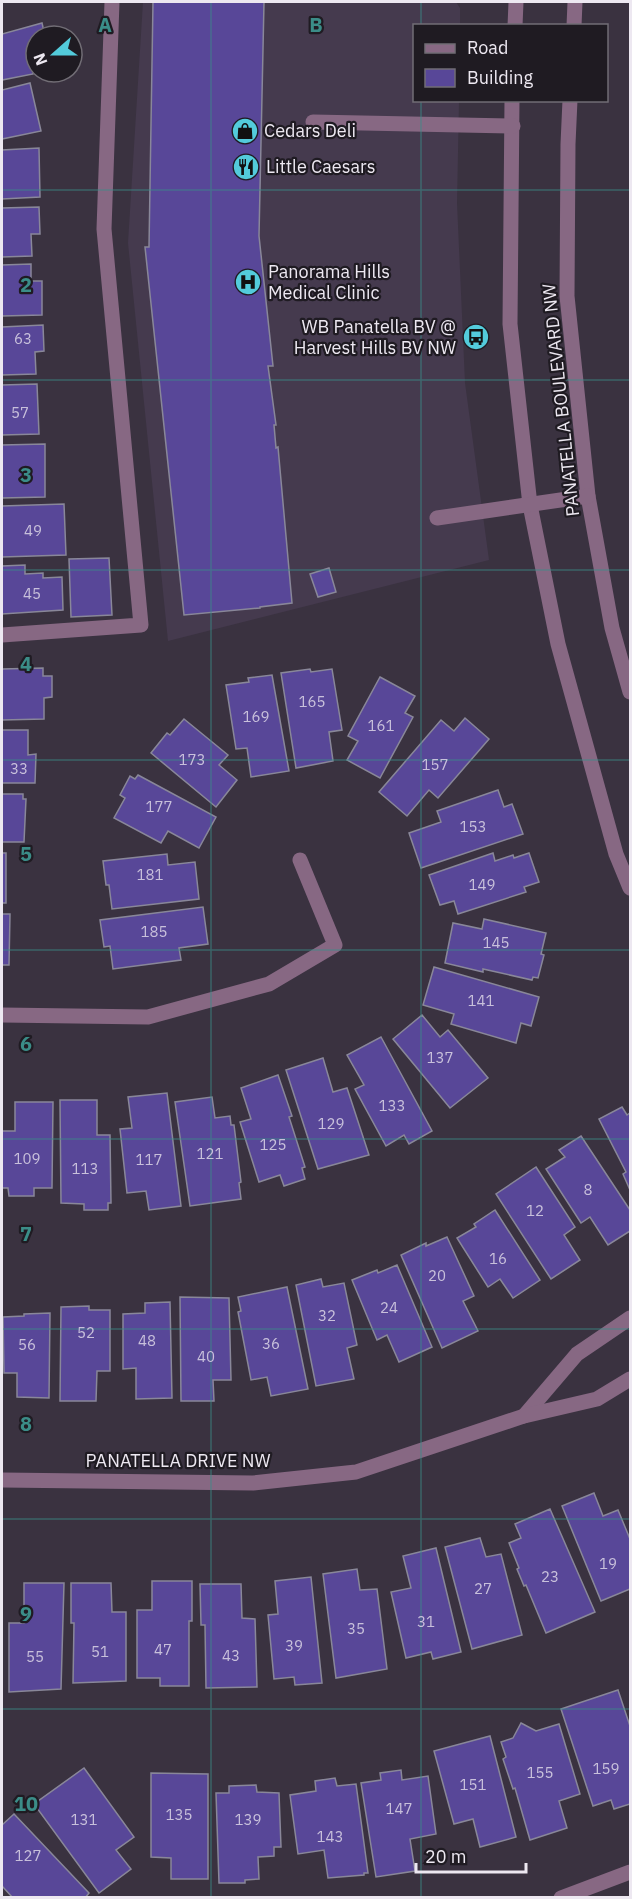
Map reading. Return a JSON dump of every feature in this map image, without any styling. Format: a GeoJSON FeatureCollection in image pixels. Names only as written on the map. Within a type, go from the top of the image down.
{"type":"FeatureCollection","features":[{"type":"Feature","properties":{"kind":"street"},"geometry":{"type":"LineString","coordinates":[[2,635],[141,625],[104,229],[112,2]]}},
{"type":"Feature","properties":{"kind":"street"},"geometry":{"type":"LineString","coordinates":[[515,24],[516,2]]}},
{"type":"Feature","properties":{"kind":"street"},"geometry":{"type":"LineString","coordinates":[[574,24],[575,2]]}},
{"type":"Feature","properties":{"kind":"street"},"geometry":{"type":"LineString","coordinates":[[512,102],[510,324],[530,505],[558,644],[616,854],[630,888]]}},
{"type":"Feature","properties":{"kind":"street","name":"PANATELLA BOULEVARD NW"},"geometry":{"type":"LineString","coordinates":[[570,102],[567,296],[588,496],[612,628],[630,692]]}},
{"type":"Feature","properties":{"kind":"street"},"geometry":{"type":"LineString","coordinates":[[313,122],[513,126]]}},
{"type":"Feature","properties":{"kind":"street"},"geometry":{"type":"LineString","coordinates":[[437,518],[588,496]]}},
{"type":"Feature","properties":{"kind":"street"},"geometry":{"type":"LineString","coordinates":[[2,1015],[148,1017],[269,984],[335,945],[300,861]]}},
{"type":"Feature","properties":{"kind":"street"},"geometry":{"type":"LineString","coordinates":[[525,1416],[577,1354],[630,1318]]}},
{"type":"Feature","properties":{"kind":"street","name":"PANATELLA DRIVE NW"},"geometry":{"type":"LineString","coordinates":[[2,1480],[253,1483],[356,1472],[525,1416],[597,1399],[630,1379]]}},
{"type":"Feature","properties":{"kind":"street"},"geometry":{"type":"LineString","coordinates":[[561,1898],[630,1872]]}},
{"type":"Feature","properties":{"kind":"shaded area"},"geometry":{"type":"Polygon","coordinates":[[[143,2],[456,2],[460,8],[460,24],[413,24],[413,102],[459,102],[457,203],[465,383],[489,560],[168,641],[128,243],[143,2]]]}},
{"type":"Feature","properties":{"kind":"building"},"geometry":{"type":"Polygon","coordinates":[[[153,2],[264,2],[259,236],[273,366],[268,366],[276,425],[274,425],[276,448],[278,447],[292,603],[184,615],[145,247],[149,247],[153,2]]]}},
{"type":"Feature","properties":{"kind":"building"},"geometry":{"type":"Polygon","coordinates":[[[24,28],[24,76],[2,80],[2,34],[24,28]]]}},
{"type":"Feature","properties":{"kind":"building"},"geometry":{"type":"Polygon","coordinates":[[[30,84],[41,131],[2,139],[2,90],[30,84]]]}},
{"type":"Feature","properties":{"kind":"building"},"geometry":{"type":"Polygon","coordinates":[[[39,148],[40,197],[2,199],[2,150],[39,148]]]}},
{"type":"Feature","properties":{"kind":"building"},"geometry":{"type":"Polygon","coordinates":[[[39,207],[40,234],[31,234],[32,256],[2,257],[2,208],[39,207]]]}},
{"type":"Feature","properties":{"kind":"building"},"geometry":{"type":"Polygon","coordinates":[[[31,264],[31,281],[42,281],[42,315],[2,316],[2,265],[31,264]]]}},
{"type":"Feature","properties":{"kind":"building"},"geometry":{"type":"Polygon","coordinates":[[[43,325],[44,351],[35,352],[36,374],[2,375],[2,327],[43,325]]]}},
{"type":"Feature","properties":{"kind":"building"},"geometry":{"type":"Polygon","coordinates":[[[37,384],[39,434],[2,435],[2,385],[37,384]]]}},
{"type":"Feature","properties":{"kind":"building"},"geometry":{"type":"Polygon","coordinates":[[[45,444],[45,497],[2,498],[2,445],[45,444]]]}},
{"type":"Feature","properties":{"kind":"building"},"geometry":{"type":"Polygon","coordinates":[[[64,504],[66,555],[2,557],[2,506],[64,504]]]}},
{"type":"Feature","properties":{"kind":"building"},"geometry":{"type":"Polygon","coordinates":[[[109,558],[112,615],[71,617],[69,559],[109,558]]]}},
{"type":"Feature","properties":{"kind":"building"},"geometry":{"type":"Polygon","coordinates":[[[25,565],[25,574],[43,573],[43,578],[62,577],[63,610],[2,614],[2,566],[25,565]]]}},
{"type":"Feature","properties":{"kind":"building"},"geometry":{"type":"Polygon","coordinates":[[[329,568],[336,592],[318,597],[310,574],[329,568]]]}},
{"type":"Feature","properties":{"kind":"building"},"geometry":{"type":"Polygon","coordinates":[[[43,668],[43,676],[52,676],[52,697],[44,698],[44,719],[2,720],[2,669],[43,668]]]}},
{"type":"Feature","properties":{"kind":"building"},"geometry":{"type":"Polygon","coordinates":[[[310,669],[311,672],[332,669],[342,730],[329,732],[333,761],[296,768],[281,673],[310,669]]]}},
{"type":"Feature","properties":{"kind":"building"},"geometry":{"type":"Polygon","coordinates":[[[272,675],[289,771],[251,777],[247,748],[236,749],[226,685],[249,682],[248,678],[272,675]]]}},
{"type":"Feature","properties":{"kind":"building"},"geometry":{"type":"Polygon","coordinates":[[[380,677],[415,696],[405,713],[413,717],[380,778],[347,760],[358,741],[348,736],[380,677]]]}},
{"type":"Feature","properties":{"kind":"building"},"geometry":{"type":"Polygon","coordinates":[[[465,718],[489,739],[438,798],[429,790],[407,816],[379,792],[441,720],[454,731],[465,718]]]}},
{"type":"Feature","properties":{"kind":"building"},"geometry":{"type":"Polygon","coordinates":[[[184,719],[228,755],[219,765],[237,780],[216,807],[151,753],[167,733],[170,735],[184,719]]]}},
{"type":"Feature","properties":{"kind":"building"},"geometry":{"type":"Polygon","coordinates":[[[2,730],[28,730],[28,755],[36,754],[35,783],[2,783],[2,730]]]}},
{"type":"Feature","properties":{"kind":"building"},"geometry":{"type":"Polygon","coordinates":[[[138,775],[216,817],[199,848],[168,831],[161,843],[114,818],[125,798],[120,795],[130,776],[135,779],[138,775]]]}},
{"type":"Feature","properties":{"kind":"building"},"geometry":{"type":"Polygon","coordinates":[[[498,790],[504,807],[512,804],[523,834],[421,868],[409,833],[441,822],[437,811],[498,790]]]}},
{"type":"Feature","properties":{"kind":"building"},"geometry":{"type":"Polygon","coordinates":[[[2,794],[23,794],[23,799],[26,799],[24,842],[2,842],[2,794]]]}},
{"type":"Feature","properties":{"kind":"building"},"geometry":{"type":"Polygon","coordinates":[[[2,853],[6,853],[6,903],[2,903],[2,853]]]}},
{"type":"Feature","properties":{"kind":"building"},"geometry":{"type":"Polygon","coordinates":[[[493,853],[495,861],[529,853],[539,882],[524,887],[526,892],[458,914],[454,901],[440,905],[429,875],[493,853]]]}},
{"type":"Feature","properties":{"kind":"building"},"geometry":{"type":"Polygon","coordinates":[[[167,854],[168,865],[195,862],[199,899],[112,909],[103,861],[167,854]]]}},
{"type":"Feature","properties":{"kind":"building"},"geometry":{"type":"Polygon","coordinates":[[[203,907],[208,944],[179,948],[181,960],[113,969],[110,946],[104,947],[100,920],[203,907]]]}},
{"type":"Feature","properties":{"kind":"building"},"geometry":{"type":"Polygon","coordinates":[[[2,914],[10,914],[9,965],[2,965],[2,914]]]}},
{"type":"Feature","properties":{"kind":"building"},"geometry":{"type":"Polygon","coordinates":[[[484,919],[546,933],[541,954],[544,955],[538,978],[533,977],[532,980],[445,963],[453,923],[482,929],[484,919]]]}},
{"type":"Feature","properties":{"kind":"building"},"geometry":{"type":"Polygon","coordinates":[[[434,967],[539,997],[531,1026],[521,1023],[516,1043],[451,1024],[454,1014],[423,1005],[434,967]]]}},
{"type":"Feature","properties":{"kind":"building"},"geometry":{"type":"Polygon","coordinates":[[[422,1015],[440,1037],[448,1030],[488,1078],[450,1108],[393,1039],[422,1015]]]}},
{"type":"Feature","properties":{"kind":"building"},"geometry":{"type":"Polygon","coordinates":[[[381,1037],[432,1131],[409,1144],[404,1135],[386,1146],[355,1089],[364,1085],[347,1055],[381,1037]]]}},
{"type":"Feature","properties":{"kind":"building"},"geometry":{"type":"Polygon","coordinates":[[[323,1058],[333,1092],[347,1088],[369,1155],[318,1169],[286,1070],[323,1058]]]}},
{"type":"Feature","properties":{"kind":"building"},"geometry":{"type":"Polygon","coordinates":[[[278,1075],[292,1116],[289,1117],[305,1167],[302,1168],[305,1179],[284,1186],[280,1175],[259,1182],[240,1122],[251,1119],[241,1088],[278,1075]]]}},
{"type":"Feature","properties":{"kind":"building"},"geometry":{"type":"Polygon","coordinates":[[[167,1093],[181,1206],[149,1210],[146,1191],[127,1193],[120,1129],[132,1128],[128,1097],[167,1093]]]}},
{"type":"Feature","properties":{"kind":"building"},"geometry":{"type":"Polygon","coordinates":[[[212,1097],[215,1118],[230,1116],[231,1125],[234,1125],[241,1199],[190,1206],[175,1102],[212,1097]]]}},
{"type":"Feature","properties":{"kind":"building"},"geometry":{"type":"Polygon","coordinates":[[[60,1100],[97,1100],[97,1135],[110,1135],[111,1203],[108,1203],[108,1210],[84,1210],[84,1204],[61,1203],[60,1100]]]}},
{"type":"Feature","properties":{"kind":"building"},"geometry":{"type":"Polygon","coordinates":[[[15,1102],[53,1102],[52,1188],[34,1188],[34,1196],[9,1196],[8,1188],[2,1188],[2,1131],[15,1131],[15,1102]]]}},
{"type":"Feature","properties":{"kind":"building"},"geometry":{"type":"Polygon","coordinates":[[[622,1107],[627,1115],[630,1113],[630,1190],[623,1174],[626,1172],[599,1119],[622,1107]]]}},
{"type":"Feature","properties":{"kind":"building"},"geometry":{"type":"Polygon","coordinates":[[[581,1136],[630,1210],[630,1231],[608,1245],[590,1217],[581,1223],[546,1169],[565,1157],[559,1150],[581,1136]]]}},
{"type":"Feature","properties":{"kind":"building"},"geometry":{"type":"Polygon","coordinates":[[[536,1167],[575,1227],[564,1235],[580,1260],[551,1279],[496,1194],[536,1167]]]}},
{"type":"Feature","properties":{"kind":"building"},"geometry":{"type":"Polygon","coordinates":[[[495,1210],[540,1280],[513,1298],[500,1279],[488,1287],[457,1238],[476,1227],[474,1224],[495,1210]]]}},
{"type":"Feature","properties":{"kind":"building"},"geometry":{"type":"Polygon","coordinates":[[[447,1237],[474,1296],[463,1301],[478,1331],[442,1348],[401,1255],[426,1243],[426,1246],[447,1237]]]}},
{"type":"Feature","properties":{"kind":"building"},"geometry":{"type":"Polygon","coordinates":[[[397,1265],[432,1347],[399,1362],[387,1335],[377,1340],[352,1280],[397,1265]]]}},
{"type":"Feature","properties":{"kind":"building"},"geometry":{"type":"Polygon","coordinates":[[[321,1279],[323,1287],[344,1283],[357,1345],[347,1348],[354,1379],[316,1386],[296,1285],[321,1279]]]}},
{"type":"Feature","properties":{"kind":"building"},"geometry":{"type":"Polygon","coordinates":[[[287,1287],[308,1389],[271,1396],[267,1377],[251,1380],[238,1312],[241,1311],[238,1297],[287,1287]]]}},
{"type":"Feature","properties":{"kind":"building"},"geometry":{"type":"Polygon","coordinates":[[[180,1297],[229,1298],[231,1380],[213,1380],[214,1401],[181,1401],[180,1297]]]}},
{"type":"Feature","properties":{"kind":"building"},"geometry":{"type":"Polygon","coordinates":[[[170,1302],[172,1398],[136,1399],[136,1368],[123,1369],[123,1314],[145,1313],[145,1303],[170,1302]]]}},
{"type":"Feature","properties":{"kind":"building"},"geometry":{"type":"Polygon","coordinates":[[[89,1306],[89,1310],[110,1310],[110,1371],[97,1371],[96,1401],[60,1401],[61,1307],[89,1306]]]}},
{"type":"Feature","properties":{"kind":"building"},"geometry":{"type":"Polygon","coordinates":[[[50,1313],[49,1398],[17,1397],[17,1373],[4,1373],[3,1317],[50,1313]]]}},
{"type":"Feature","properties":{"kind":"building"},"geometry":{"type":"Polygon","coordinates":[[[594,1493],[603,1516],[618,1510],[630,1539],[630,1589],[601,1601],[562,1506],[594,1493]]]}},
{"type":"Feature","properties":{"kind":"building"},"geometry":{"type":"Polygon","coordinates":[[[550,1509],[595,1612],[546,1633],[517,1569],[519,1568],[509,1543],[521,1538],[515,1524],[550,1509]]]}},
{"type":"Feature","properties":{"kind":"building"},"geometry":{"type":"Polygon","coordinates":[[[480,1538],[486,1557],[501,1554],[522,1635],[472,1649],[445,1547],[480,1538]]]}},
{"type":"Feature","properties":{"kind":"building"},"geometry":{"type":"Polygon","coordinates":[[[436,1548],[461,1652],[433,1659],[431,1652],[406,1658],[391,1592],[411,1588],[403,1556],[436,1548]]]}},
{"type":"Feature","properties":{"kind":"building"},"geometry":{"type":"Polygon","coordinates":[[[357,1569],[360,1590],[377,1589],[387,1669],[336,1678],[323,1574],[357,1569]]]}},
{"type":"Feature","properties":{"kind":"building"},"geometry":{"type":"Polygon","coordinates":[[[311,1577],[322,1683],[295,1685],[294,1677],[274,1679],[268,1615],[278,1614],[275,1581],[311,1577]]]}},
{"type":"Feature","properties":{"kind":"building"},"geometry":{"type":"Polygon","coordinates":[[[152,1581],[192,1581],[192,1621],[189,1621],[189,1686],[160,1686],[160,1678],[137,1678],[137,1610],[152,1610],[152,1581]]]}},
{"type":"Feature","properties":{"kind":"building"},"geometry":{"type":"Polygon","coordinates":[[[24,1583],[64,1583],[61,1689],[9,1692],[9,1623],[24,1623],[24,1583]]]}},
{"type":"Feature","properties":{"kind":"building"},"geometry":{"type":"Polygon","coordinates":[[[71,1583],[111,1583],[112,1612],[126,1612],[126,1681],[73,1683],[74,1623],[71,1623],[71,1583]]]}},
{"type":"Feature","properties":{"kind":"building"},"geometry":{"type":"Polygon","coordinates":[[[200,1584],[241,1584],[242,1618],[255,1619],[257,1687],[206,1688],[205,1625],[201,1625],[200,1584]]]}},
{"type":"Feature","properties":{"kind":"building"},"geometry":{"type":"Polygon","coordinates":[[[618,1690],[630,1726],[630,1804],[614,1809],[611,1800],[593,1806],[561,1709],[618,1690]]]}},
{"type":"Feature","properties":{"kind":"building"},"geometry":{"type":"Polygon","coordinates":[[[521,1723],[536,1731],[559,1724],[580,1794],[559,1801],[567,1828],[530,1840],[515,1788],[513,1789],[503,1759],[506,1757],[501,1742],[513,1738],[521,1723]]]}},
{"type":"Feature","properties":{"kind":"building"},"geometry":{"type":"Polygon","coordinates":[[[490,1736],[516,1837],[480,1847],[473,1819],[454,1824],[434,1751],[490,1736]]]}},
{"type":"Feature","properties":{"kind":"building"},"geometry":{"type":"Polygon","coordinates":[[[84,1768],[134,1837],[116,1850],[131,1869],[99,1893],[34,1804],[84,1768]]]}},
{"type":"Feature","properties":{"kind":"building"},"geometry":{"type":"Polygon","coordinates":[[[401,1770],[402,1780],[428,1776],[436,1834],[410,1839],[415,1871],[376,1877],[361,1783],[381,1780],[380,1773],[401,1770]]]}},
{"type":"Feature","properties":{"kind":"building"},"geometry":{"type":"Polygon","coordinates":[[[151,1773],[208,1774],[208,1879],[171,1879],[171,1858],[151,1857],[151,1773]]]}},
{"type":"Feature","properties":{"kind":"building"},"geometry":{"type":"Polygon","coordinates":[[[335,1778],[337,1786],[356,1784],[368,1873],[364,1875],[328,1878],[324,1850],[298,1854],[290,1795],[316,1791],[315,1781],[335,1778]]]}},
{"type":"Feature","properties":{"kind":"building"},"geometry":{"type":"Polygon","coordinates":[[[256,1785],[257,1792],[279,1793],[281,1847],[274,1847],[274,1856],[258,1857],[259,1879],[245,1880],[245,1883],[219,1883],[216,1793],[229,1793],[229,1786],[256,1785]]]}},
{"type":"Feature","properties":{"kind":"building"},"geometry":{"type":"Polygon","coordinates":[[[14,1814],[89,1893],[85,1898],[13,1898],[2,1886],[2,1825],[14,1814]]]}},
{"type":"Feature","properties":{"kind":"place","name":"Cedars Deli"},"geometry":{"type":"Point","coordinates":[245,131]}},
{"type":"Feature","properties":{"kind":"place","name":"Little Caesars"},"geometry":{"type":"Point","coordinates":[246,167]}},
{"type":"Feature","properties":{"kind":"place","name":"Panorama Hills Medical Clinic"},"geometry":{"type":"Point","coordinates":[248,282]}},
{"type":"Feature","properties":{"kind":"place","name":"WB Panatella BV @ Harvest Hills BV NW"},"geometry":{"type":"Point","coordinates":[476,337]}}]}
